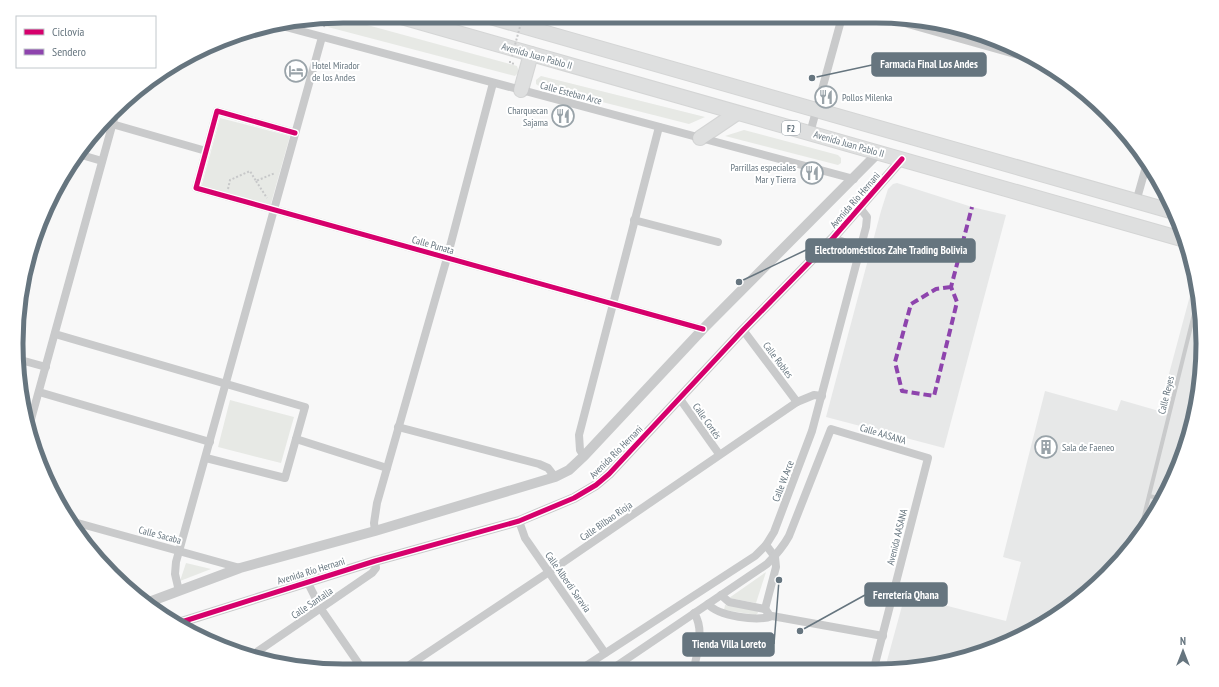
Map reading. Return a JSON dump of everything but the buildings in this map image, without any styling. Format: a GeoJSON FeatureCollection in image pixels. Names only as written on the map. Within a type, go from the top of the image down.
{"type":"FeatureCollection","features":[{"type":"Feature","properties":{"kind":"highway","name":"Avenida Juan Pablo II"},"geometry":{"type":"LineString","coordinates":[[422,23],[1178,238]]}},
{"type":"Feature","properties":{"kind":"highway"},"geometry":{"type":"LineString","coordinates":[[511,23],[1167,210]]}},
{"type":"Feature","properties":{"kind":"highway"},"geometry":{"type":"LineString","coordinates":[[521,90],[530,54]]}},
{"type":"Feature","properties":{"kind":"highway"},"geometry":{"type":"LineString","coordinates":[[700,138],[737,113]]}},
{"type":"Feature","properties":{"kind":"street"},"geometry":{"type":"LineString","coordinates":[[810,133],[840,23]]}},
{"type":"Feature","properties":{"kind":"street"},"geometry":{"type":"LineString","coordinates":[[914,26],[1010,52]]}},
{"type":"Feature","properties":{"kind":"street","name":"Calle Esteban Arce"},"geometry":{"type":"LineString","coordinates":[[289,28],[854,179]]}},
{"type":"Feature","properties":{"kind":"street"},"geometry":{"type":"LineString","coordinates":[[179,591],[175,574],[179,551],[206,458],[272,207],[322,37]]}},
{"type":"Feature","properties":{"kind":"street"},"geometry":{"type":"LineString","coordinates":[[375,531],[375,513],[398,427],[447,258],[493,83]]}},
{"type":"Feature","properties":{"kind":"street"},"geometry":{"type":"LineString","coordinates":[[32,417],[112,124],[206,151],[217,112],[295,133]]}},
{"type":"Feature","properties":{"kind":"street"},"geometry":{"type":"LineString","coordinates":[[584,456],[580,450],[579,435],[659,127]]}},
{"type":"Feature","properties":{"kind":"street","name":"Calle Punata"},"geometry":{"type":"LineString","coordinates":[[206,151],[196,188],[272,207],[703,330]]}},
{"type":"Feature","properties":{"kind":"street","name":"Avenida Río Hernani"},"geometry":{"type":"LineString","coordinates":[[152,601],[240,568],[375,531],[555,477],[569,470],[703,330],[854,179],[878,153]]}},
{"type":"Feature","properties":{"kind":"street"},"geometry":{"type":"LineString","coordinates":[[84,156],[102,161]]}},
{"type":"Feature","properties":{"kind":"street","name":"Avenida Río Hernani"},"geometry":{"type":"LineString","coordinates":[[183,621],[307,581],[520,521],[554,508],[596,485],[609,474],[743,330],[833,238],[902,160]]}},
{"type":"Feature","properties":{"kind":"street"},"geometry":{"type":"LineString","coordinates":[[1136,202],[1145,170]]}},
{"type":"Feature","properties":{"kind":"street","name":"Calle W. Arce"},"geometry":{"type":"LineString","coordinates":[[588,664],[755,556],[766,545],[774,532],[812,431],[822,396],[867,217],[860,208]]}},
{"type":"Feature","properties":{"kind":"street"},"geometry":{"type":"LineString","coordinates":[[634,220],[718,242]]}},
{"type":"Feature","properties":{"kind":"street"},"geometry":{"type":"LineString","coordinates":[[833,238],[860,248]]}},
{"type":"Feature","properties":{"kind":"street","name":"Calle Robles"},"geometry":{"type":"LineString","coordinates":[[743,330],[797,402]]}},
{"type":"Feature","properties":{"kind":"street"},"geometry":{"type":"LineString","coordinates":[[55,334],[305,407],[285,478],[206,458]]}},
{"type":"Feature","properties":{"kind":"street"},"geometry":{"type":"LineString","coordinates":[[24,362],[46,367]]}},
{"type":"Feature","properties":{"kind":"street"},"geometry":{"type":"LineString","coordinates":[[39,392],[210,442]]}},
{"type":"Feature","properties":{"kind":"street","name":"Calle Bilbao Rioja"},"geometry":{"type":"LineString","coordinates":[[411,664],[549,572],[719,454],[797,402],[814,395],[822,396]]}},
{"type":"Feature","properties":{"kind":"street","name":"Calle Cortés"},"geometry":{"type":"LineString","coordinates":[[680,399],[719,454]]}},
{"type":"Feature","properties":{"kind":"street"},"geometry":{"type":"LineString","coordinates":[[398,427],[539,464],[548,468],[555,477]]}},
{"type":"Feature","properties":{"kind":"street","name":"Calle AASANA"},"geometry":{"type":"LineString","coordinates":[[775,557],[782,548],[788,536],[831,429],[928,458]]}},
{"type":"Feature","properties":{"kind":"street"},"geometry":{"type":"LineString","coordinates":[[296,439],[387,468]]}},
{"type":"Feature","properties":{"kind":"street","name":"Avenida AASANA"},"geometry":{"type":"LineString","coordinates":[[875,664],[928,458]]}},
{"type":"Feature","properties":{"kind":"street","name":"Calle Alberdi Saravia"},"geometry":{"type":"LineString","coordinates":[[520,521],[525,538],[605,653]]}},
{"type":"Feature","properties":{"kind":"street","name":"Calle Sacaba"},"geometry":{"type":"LineString","coordinates":[[78,523],[240,568]]}},
{"type":"Feature","properties":{"kind":"street"},"geometry":{"type":"LineString","coordinates":[[765,609],[776,567],[775,557],[766,545]]}},
{"type":"Feature","properties":{"kind":"street"},"geometry":{"type":"LineString","coordinates":[[619,664],[767,564],[775,557]]}},
{"type":"Feature","properties":{"kind":"street","name":"Calle Santalla"},"geometry":{"type":"LineString","coordinates":[[257,652],[372,573],[376,568],[375,561]]}},
{"type":"Feature","properties":{"kind":"street"},"geometry":{"type":"LineString","coordinates":[[307,581],[321,609],[359,664]]}},
{"type":"Feature","properties":{"kind":"street"},"geometry":{"type":"LineString","coordinates":[[721,595],[729,602],[765,609],[772,616]]}},
{"type":"Feature","properties":{"kind":"street"},"geometry":{"type":"LineString","coordinates":[[708,604],[716,612],[758,619],[772,616],[883,636]]}},
{"type":"Feature","properties":{"kind":"street"},"geometry":{"type":"LineString","coordinates":[[694,613],[699,620],[700,634],[695,664]]}},
{"type":"Feature","properties":{"kind":"lane","name":"Calle Reyes"},"geometry":{"type":"LineString","coordinates":[[1143,521],[1194,314]]}},
{"type":"Feature","properties":{"kind":"lane"},"geometry":{"type":"LineString","coordinates":[[1149,496],[1156,498]]}},
{"type":"Feature","properties":{"kind":"path"},"geometry":{"type":"LineString","coordinates":[[512,56],[520,23]]}},
{"type":"Feature","properties":{"kind":"path"},"geometry":{"type":"LineString","coordinates":[[256,181],[280,170]]}},
{"type":"Feature","properties":{"kind":"path"},"geometry":{"type":"LineString","coordinates":[[226,194],[230,180],[250,171],[272,207]]}},
{"type":"Feature","properties":{"kind":"shaded area"},"geometry":{"type":"Polygon","coordinates":[[[360,23],[517,66],[519,72],[515,76],[324,26],[324,24],[360,23]]]}},
{"type":"Feature","properties":{"kind":"shaded area"},"geometry":{"type":"Polygon","coordinates":[[[541,76],[705,117],[689,124],[539,86],[536,84],[536,80],[541,76]]]}},
{"type":"Feature","properties":{"kind":"shaded area"},"geometry":{"type":"Polygon","coordinates":[[[220,118],[290,136],[270,207],[201,188],[220,118]]]}},
{"type":"Feature","properties":{"kind":"shaded area"},"geometry":{"type":"Polygon","coordinates":[[[744,130],[838,155],[841,158],[841,163],[838,165],[725,136],[744,130]]]}},
{"type":"Feature","properties":{"kind":"shaded area"},"geometry":{"type":"Polygon","coordinates":[[[897,183],[972,207],[1006,215],[944,448],[826,417],[881,211],[888,189],[893,184],[897,183]]]}},
{"type":"Feature","properties":{"kind":"shaded area"},"geometry":{"type":"Polygon","coordinates":[[[1191,291],[1196,344],[1190,406],[1179,447],[1172,466],[1153,504],[1130,539],[1102,570],[1071,598],[1036,621],[1017,631],[979,647],[938,658],[886,663],[905,595],[1006,621],[1021,562],[1003,557],[1045,391],[1117,411],[1121,400],[1159,411],[1191,291]]]}},
{"type":"Feature","properties":{"kind":"shaded area"},"geometry":{"type":"Polygon","coordinates":[[[230,400],[294,417],[281,463],[218,447],[230,400]]]}},
{"type":"Feature","properties":{"kind":"shaded area"},"geometry":{"type":"Polygon","coordinates":[[[186,563],[211,569],[180,581],[186,563]]]}},
{"type":"Feature","properties":{"kind":"shaded area"},"geometry":{"type":"Polygon","coordinates":[[[766,572],[756,603],[729,598],[766,572]]]}},
{"type":"Feature","properties":{"kind":"shaded area"},"geometry":{"type":"Polygon","coordinates":[[[725,605],[757,610],[758,613],[756,615],[724,610],[725,605]]]}},
{"type":"Feature","properties":{"kind":"marked path"},"geometry":{"type":"LineString","coordinates":[[951,287],[936,289],[911,304],[895,362],[902,391],[934,396],[957,302],[951,287],[972,207]]}},
{"type":"Feature","properties":{"kind":"cycle path"},"geometry":{"type":"LineString","coordinates":[[295,133],[217,111],[196,188],[703,329]]}},
{"type":"Feature","properties":{"kind":"cycle path"},"geometry":{"type":"LineString","coordinates":[[184,621],[375,561],[519,521],[574,498],[596,485],[609,474],[743,330],[833,238],[902,159]]}},
{"type":"Feature","properties":{"kind":"place","name":"Hotel Mirador de los Andes"},"geometry":{"type":"Point","coordinates":[296,71]}},
{"type":"Feature","properties":{"kind":"place","name":"Farmacia Final Los Andes"},"geometry":{"type":"Point","coordinates":[812,78]}},
{"type":"Feature","properties":{"kind":"place","name":"Pollos Milenka"},"geometry":{"type":"Point","coordinates":[826,97]}},
{"type":"Feature","properties":{"kind":"place","name":"Charquecan Sajama"},"geometry":{"type":"Point","coordinates":[563,116]}},
{"type":"Feature","properties":{"kind":"place","name":"Parrillas especiales Mar y Tierra"},"geometry":{"type":"Point","coordinates":[812,173]}},
{"type":"Feature","properties":{"kind":"place","name":"Electrodomésticos Zahe Trading Bolivia"},"geometry":{"type":"Point","coordinates":[739,282]}},
{"type":"Feature","properties":{"kind":"place","name":"Sala de Faeneo"},"geometry":{"type":"Point","coordinates":[1046,447]}},
{"type":"Feature","properties":{"kind":"place","name":"Tienda Villa Loreto"},"geometry":{"type":"Point","coordinates":[779,580]}},
{"type":"Feature","properties":{"kind":"place","name":"Ferretería Qhana"},"geometry":{"type":"Point","coordinates":[800,631]}}]}
